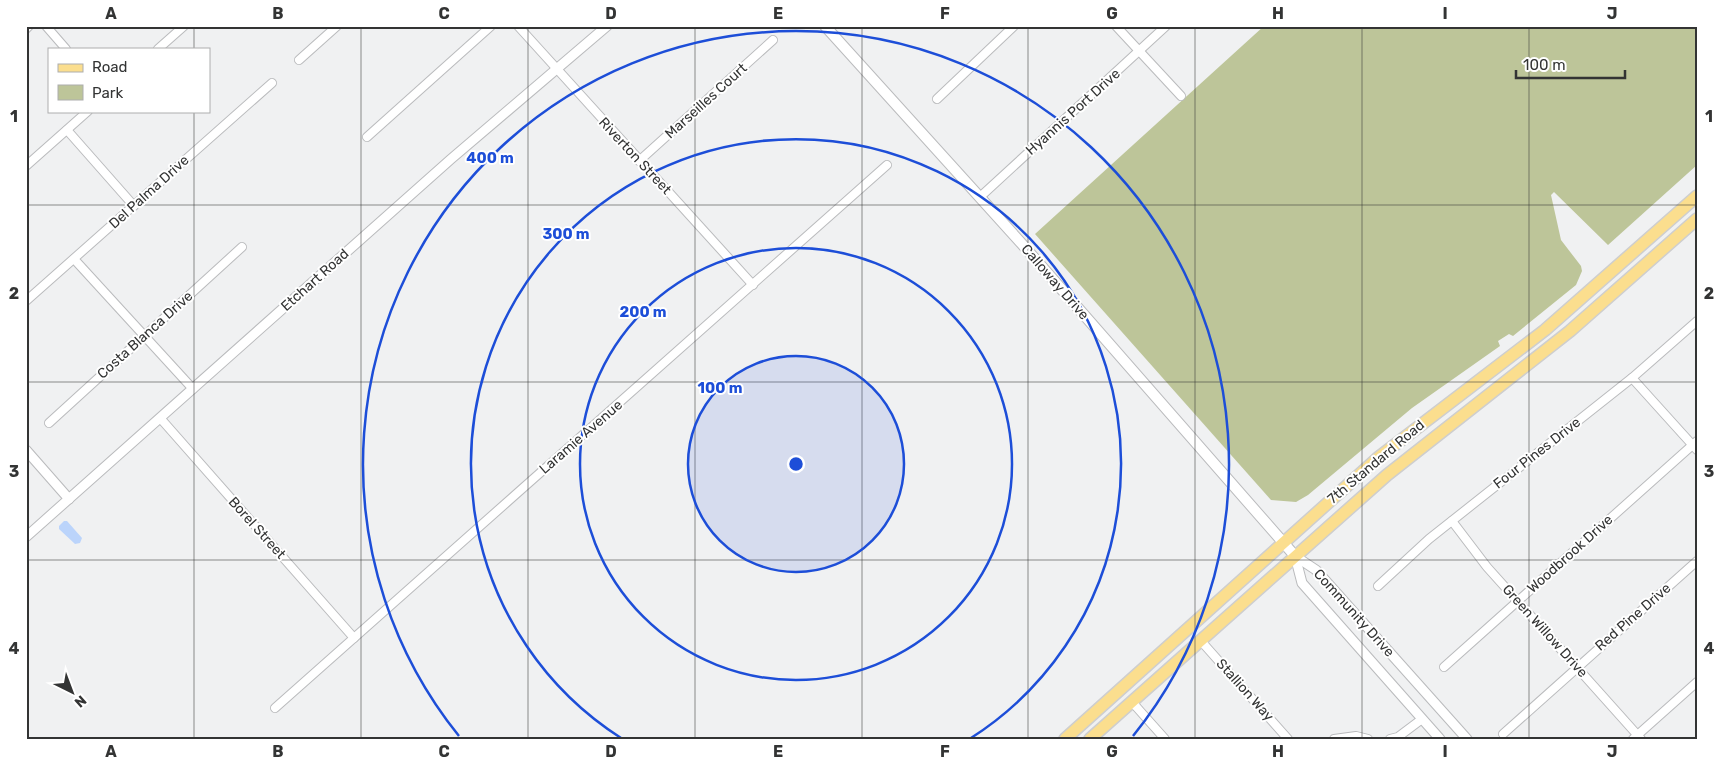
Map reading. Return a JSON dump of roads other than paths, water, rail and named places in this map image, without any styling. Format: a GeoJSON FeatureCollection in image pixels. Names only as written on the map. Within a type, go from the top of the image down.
{"type":"FeatureCollection","features":[{"type":"Feature","properties":{"kind":"main road","name":"Calloway Drive"},"geometry":{"type":"LineString","coordinates":[[825,26],[980,197],[1295,556]]}},
{"type":"Feature","properties":{"kind":"main road","name":"7th Standard Road"},"geometry":{"type":"LineString","coordinates":[[1065,739],[1283,542],[1403,437],[1545,330],[1697,196]]}},
{"type":"Feature","properties":{"kind":"main road","name":"7th Standard Road"},"geometry":{"type":"LineString","coordinates":[[1090,739],[1412,454],[1570,330],[1697,219]]}},
{"type":"Feature","properties":{"kind":"street"},"geometry":{"type":"LineString","coordinates":[[26,29],[30,26]]}},
{"type":"Feature","properties":{"kind":"street"},"geometry":{"type":"LineString","coordinates":[[46,26],[65,48]]}},
{"type":"Feature","properties":{"kind":"street"},"geometry":{"type":"LineString","coordinates":[[159,48],[184,26]]}},
{"type":"Feature","properties":{"kind":"street"},"geometry":{"type":"LineString","coordinates":[[299,60],[337,26]]}},
{"type":"Feature","properties":{"kind":"street"},"geometry":{"type":"LineString","coordinates":[[367,137],[491,26]]}},
{"type":"Feature","properties":{"kind":"street","name":"Riverton Street"},"geometry":{"type":"LineString","coordinates":[[518,26],[554,69],[753,285]]}},
{"type":"Feature","properties":{"kind":"street","name":"Etchart Road"},"geometry":{"type":"LineString","coordinates":[[26,537],[554,69],[607,26]]}},
{"type":"Feature","properties":{"kind":"street"},"geometry":{"type":"LineString","coordinates":[[937,99],[1014,26]]}},
{"type":"Feature","properties":{"kind":"street"},"geometry":{"type":"LineString","coordinates":[[1116,26],[1180,96]]}},
{"type":"Feature","properties":{"kind":"street","name":"Hyannis Port Drive"},"geometry":{"type":"LineString","coordinates":[[980,197],[1166,26]]}},
{"type":"Feature","properties":{"kind":"street","name":"Marseilles Court"},"geometry":{"type":"LineString","coordinates":[[639,161],[773,40]]}},
{"type":"Feature","properties":{"kind":"street","name":"Del Palma Drive"},"geometry":{"type":"LineString","coordinates":[[26,302],[272,84]]}},
{"type":"Feature","properties":{"kind":"street"},"geometry":{"type":"LineString","coordinates":[[26,166],[87,112]]}},
{"type":"Feature","properties":{"kind":"street"},"geometry":{"type":"LineString","coordinates":[[67,130],[134,206]]}},
{"type":"Feature","properties":{"kind":"street","name":"Laramie Avenue"},"geometry":{"type":"LineString","coordinates":[[275,708],[887,166]]}},
{"type":"Feature","properties":{"kind":"street","name":"Costa Blanca Drive"},"geometry":{"type":"LineString","coordinates":[[49,423],[242,247]]}},
{"type":"Feature","properties":{"kind":"street"},"geometry":{"type":"LineString","coordinates":[[74,259],[193,389]]}},
{"type":"Feature","properties":{"kind":"street","name":"Four Pines Drive"},"geometry":{"type":"LineString","coordinates":[[1378,586],[1452,520],[1632,378],[1697,321]]}},
{"type":"Feature","properties":{"kind":"street"},"geometry":{"type":"LineString","coordinates":[[1632,378],[1695,445]]}},
{"type":"Feature","properties":{"kind":"street","name":"Borel Street"},"geometry":{"type":"LineString","coordinates":[[161,419],[354,638]]}},
{"type":"Feature","properties":{"kind":"street","name":"Woodbrook Drive"},"geometry":{"type":"LineString","coordinates":[[1444,667],[1695,445]]}},
{"type":"Feature","properties":{"kind":"street"},"geometry":{"type":"LineString","coordinates":[[26,450],[69,499]]}},
{"type":"Feature","properties":{"kind":"street","name":"Green Willow Drive"},"geometry":{"type":"LineString","coordinates":[[1452,520],[1487,567],[1638,737]]}},
{"type":"Feature","properties":{"kind":"street","name":"Community Drive"},"geometry":{"type":"LineString","coordinates":[[1295,556],[1302,583],[1440,739]]}},
{"type":"Feature","properties":{"kind":"street","name":"Community Drive"},"geometry":{"type":"LineString","coordinates":[[1295,556],[1316,570],[1467,739]]}},
{"type":"Feature","properties":{"kind":"street","name":"Red Pine Drive"},"geometry":{"type":"LineString","coordinates":[[1503,734],[1697,562]]}},
{"type":"Feature","properties":{"kind":"street","name":"Stallion Way"},"geometry":{"type":"LineString","coordinates":[[1201,641],[1288,739]]}},
{"type":"Feature","properties":{"kind":"street"},"geometry":{"type":"LineString","coordinates":[[1638,737],[1697,682]]}},
{"type":"Feature","properties":{"kind":"street"},"geometry":{"type":"LineString","coordinates":[[1132,702],[1165,739]]}},
{"type":"Feature","properties":{"kind":"street"},"geometry":{"type":"LineString","coordinates":[[1390,739],[1398,737],[1422,719]]}},
{"type":"Feature","properties":{"kind":"street"},"geometry":{"type":"LineString","coordinates":[[1334,739],[1356,736],[1368,739]]}},
{"type":"Feature","properties":{"kind":"water"},"geometry":{"type":"Polygon","coordinates":[[[64,521],[67,521],[82,538],[80,543],[75,544],[59,529],[59,526],[64,521]]]}}]}
